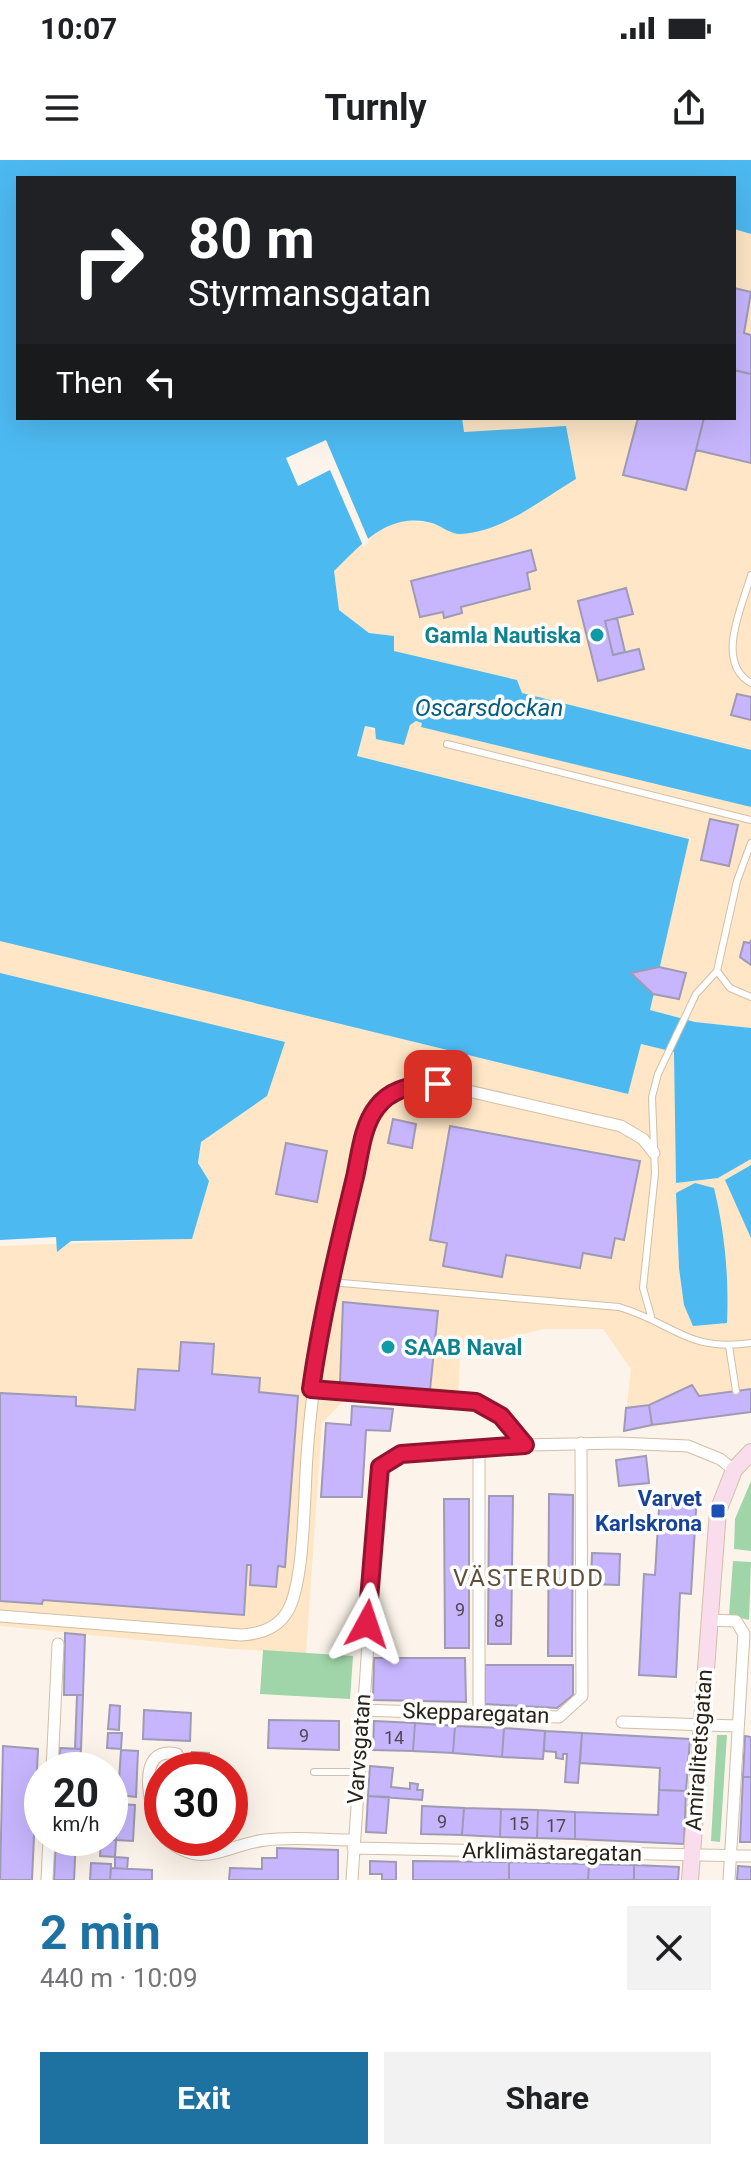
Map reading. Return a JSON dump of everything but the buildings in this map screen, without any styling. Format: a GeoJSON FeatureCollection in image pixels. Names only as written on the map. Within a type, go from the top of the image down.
{"type":"FeatureCollection","features":[{"type":"Feature","properties":{"kind":"street"},"geometry":{"type":"LineString","coordinates":[[0,1616],[241,1635],[256,1634],[274,1626],[288,1612],[295,1593],[311,1389],[330,1282],[366,1130],[377,1106],[396,1092],[419,1084],[438,1084],[621,1126],[643,1139],[654,1153]]}},
{"type":"Feature","properties":{"kind":"street"},"geometry":{"type":"LineString","coordinates":[[479,1713],[479,1446],[581,1443],[688,1446],[720,1459],[734,1470],[751,1452]]}},
{"type":"Feature","properties":{"kind":"street","name":"Skepparegatan"},"geometry":{"type":"LineString","coordinates":[[362,1710],[559,1717],[582,1696],[581,1443]]}},
{"type":"Feature","properties":{"kind":"street","name":"Varvsgatan"},"geometry":{"type":"LineString","coordinates":[[352,1880],[380,1467],[401,1454],[479,1446]]}},
{"type":"Feature","properties":{"kind":"street","name":"Amiralitetsgatan"},"geometry":{"type":"LineString","coordinates":[[690,1880],[718,1511],[734,1470]]}},
{"type":"Feature","properties":{"kind":"street","name":"Amiralitetsgatan"},"geometry":{"type":"LineString","coordinates":[[708,1620],[736,1621],[744,1634],[729,1880]]}},
{"type":"Feature","properties":{"kind":"street"},"geometry":{"type":"LineString","coordinates":[[53,1752],[58,1644]]}},
{"type":"Feature","properties":{"kind":"street"},"geometry":{"type":"LineString","coordinates":[[622,1722],[736,1726]]}},
{"type":"Feature","properties":{"kind":"street"},"geometry":{"type":"LineString","coordinates":[[248,1845],[265,1840],[353,1844]]}},
{"type":"Feature","properties":{"kind":"street","name":"Arklimästaregatan"},"geometry":{"type":"LineString","coordinates":[[353,1844],[751,1856]]}},
{"type":"Feature","properties":{"kind":"street"},"geometry":{"type":"LineString","coordinates":[[47,1880],[48,1856]]}},
{"type":"Feature","properties":{"kind":"lane"},"geometry":{"type":"LineString","coordinates":[[751,575],[731,647],[736,668],[751,683]]}},
{"type":"Feature","properties":{"kind":"lane"},"geometry":{"type":"LineString","coordinates":[[447,744],[751,820]]}},
{"type":"Feature","properties":{"kind":"lane"},"geometry":{"type":"LineString","coordinates":[[651,1316],[643,1275],[655,1173],[652,1097],[658,1074],[696,994],[717,971],[737,881],[751,843]]}},
{"type":"Feature","properties":{"kind":"lane"},"geometry":{"type":"LineString","coordinates":[[717,971],[730,988],[751,997]]}},
{"type":"Feature","properties":{"kind":"lane"},"geometry":{"type":"LineString","coordinates":[[330,1282],[619,1307],[651,1316],[697,1343],[729,1346],[751,1343]]}},
{"type":"Feature","properties":{"kind":"lane"},"geometry":{"type":"LineString","coordinates":[[729,1346],[736,1391]]}},
{"type":"Feature","properties":{"kind":"lane"},"geometry":{"type":"LineString","coordinates":[[311,1389],[476,1402],[501,1416],[525,1445]]}},
{"type":"Feature","properties":{"kind":"lane"},"geometry":{"type":"LineString","coordinates":[[314,1772],[358,1772]]}},
{"type":"Feature","properties":{"kind":"shaded area"},"geometry":{"type":"Polygon","coordinates":[[[736,230],[751,234],[751,1028],[695,1022],[649,1010],[689,839],[357,757],[365,726],[404,745],[410,724],[416,721],[423,723],[422,726],[448,733],[394,651],[393,636],[369,633],[339,610],[334,571],[367,537],[401,520],[431,523],[458,534],[566,427],[463,432],[462,420],[736,420],[736,230]]]}},
{"type":"Feature","properties":{"kind":"shaded area"},"geometry":{"type":"Polygon","coordinates":[[[0,941],[627,1094],[641,1044],[675,1052],[676,1183],[718,1178],[751,1159],[751,1412],[624,1431],[631,1369],[603,1329],[544,1329],[473,1346],[460,1351],[458,1403],[347,1397],[322,1423],[306,1653],[230,1649],[0,1626],[0,1246],[192,1239],[201,1142],[267,1096],[0,973],[0,941]]]}},
{"type":"Feature","properties":{"kind":"green space"},"geometry":{"type":"Polygon","coordinates":[[[751,1481],[751,1551],[734,1549],[735,1519],[751,1481]]]}},
{"type":"Feature","properties":{"kind":"green space"},"geometry":{"type":"Polygon","coordinates":[[[733,1561],[751,1562],[749,1620],[729,1615],[733,1561]]]}},
{"type":"Feature","properties":{"kind":"green space"},"geometry":{"type":"Polygon","coordinates":[[[263,1650],[353,1656],[350,1699],[260,1694],[263,1650]]]}},
{"type":"Feature","properties":{"kind":"green space"},"geometry":{"type":"Polygon","coordinates":[[[717,1735],[727,1735],[720,1842],[711,1841],[717,1735]]]}},
{"type":"Feature","properties":{"kind":"water","name":"Oscarsdockan"},"geometry":{"type":"Polygon","coordinates":[[[0,160],[751,160],[751,234],[736,230],[736,176],[16,176],[16,420],[462,420],[464,432],[566,426],[576,479],[521,514],[491,528],[457,534],[432,523],[416,521],[402,522],[377,532],[334,571],[339,610],[369,633],[394,636],[394,651],[517,680],[522,693],[751,750],[751,807],[421,727],[422,723],[416,721],[410,725],[404,745],[376,739],[375,728],[365,726],[357,756],[689,839],[650,1010],[695,1022],[751,1028],[751,1159],[718,1178],[676,1183],[674,1052],[641,1044],[628,1094],[0,941],[0,160]]]}},
{"type":"Feature","properties":{"kind":"water"},"geometry":{"type":"Polygon","coordinates":[[[0,973],[285,1042],[267,1096],[201,1142],[198,1163],[209,1181],[192,1239],[71,1241],[57,1252],[56,1237],[0,1240],[0,973]]]}},
{"type":"Feature","properties":{"kind":"water"},"geometry":{"type":"Polygon","coordinates":[[[751,1165],[751,1238],[725,1180],[751,1165]]]}},
{"type":"Feature","properties":{"kind":"water"},"geometry":{"type":"Polygon","coordinates":[[[695,1183],[714,1188],[725,1256],[727,1323],[693,1326],[684,1305],[676,1193],[695,1183]]]}},
{"type":"Feature","properties":{"kind":"pier"},"geometry":{"type":"Polygon","coordinates":[[[326,440],[369,541],[364,548],[330,470],[298,486],[286,458],[326,440]]]}},
{"type":"Feature","properties":{"kind":"place","name":"Gamla Nautiska"},"geometry":{"type":"Point","coordinates":[597,635]}},
{"type":"Feature","properties":{"kind":"place","name":"SAAB Naval"},"geometry":{"type":"Point","coordinates":[388,1347]}},
{"type":"Feature","properties":{"kind":"place","name":"Varvet Karlskrona"},"geometry":{"type":"Point","coordinates":[718,1511]}},
{"type":"Feature","properties":{"kind":"district","name":"VÄSTERUDD"},"geometry":{"type":"Point","coordinates":[529,1578]}},
{"type":"Feature","properties":{"kind":"route"},"geometry":{"type":"LineString","coordinates":[[367,1624],[380,1467],[401,1454],[525,1445],[501,1416],[476,1402],[311,1389],[330,1282],[366,1130],[377,1106],[396,1092],[419,1084],[438,1084]]}}]}
